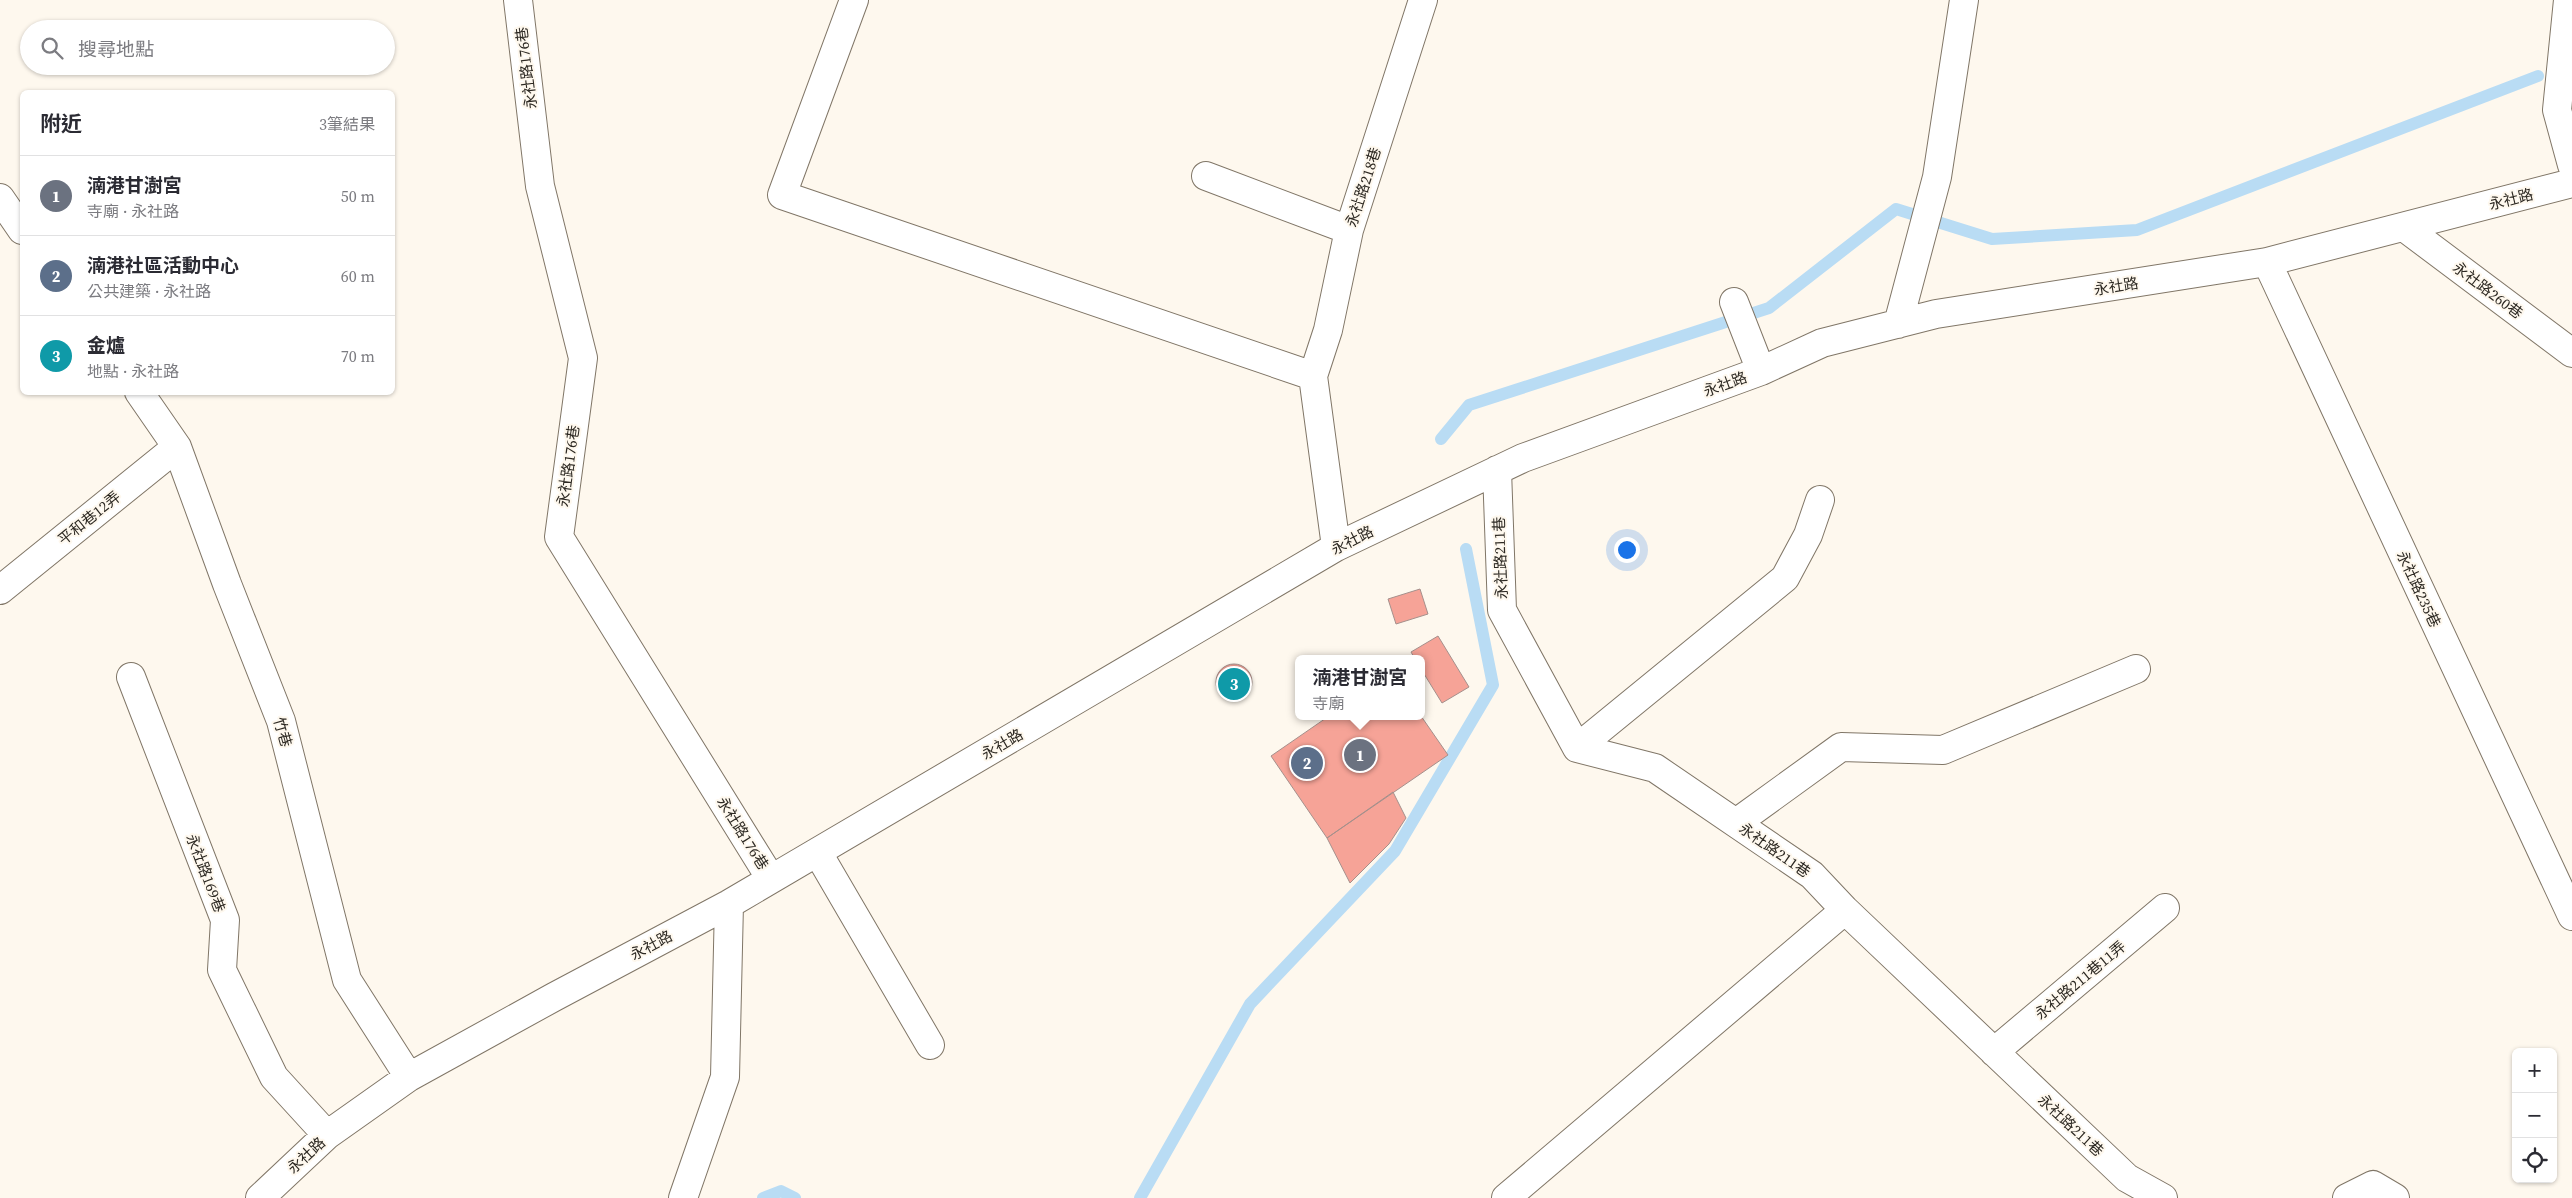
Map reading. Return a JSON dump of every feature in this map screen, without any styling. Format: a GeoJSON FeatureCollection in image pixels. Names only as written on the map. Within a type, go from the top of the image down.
{"type":"FeatureCollection","features":[{"type":"Feature","properties":{"kind":"street","name":"永社路176巷"},"geometry":{"type":"LineString","coordinates":[[518,0],[540,186],[582,358],[559,537],[771,879]]}},
{"type":"Feature","properties":{"kind":"street"},"geometry":{"type":"LineString","coordinates":[[854,0],[782,195],[1313,376],[1336,547]]}},
{"type":"Feature","properties":{"kind":"street","name":"永社路218巷"},"geometry":{"type":"LineString","coordinates":[[1313,376],[1328,330],[1349,230],[1423,0]]}},
{"type":"Feature","properties":{"kind":"street"},"geometry":{"type":"LineString","coordinates":[[1898,324],[1936,177],[1964,0]]}},
{"type":"Feature","properties":{"kind":"street"},"geometry":{"type":"LineString","coordinates":[[2568,0],[2556,110],[2572,165]]}},
{"type":"Feature","properties":{"kind":"street"},"geometry":{"type":"LineString","coordinates":[[1206,176],[1349,230]]}},
{"type":"Feature","properties":{"kind":"street","name":"永社路"},"geometry":{"type":"LineString","coordinates":[[260,1198],[327,1135],[409,1077],[729,904],[1336,547],[1523,458],[1760,371],[1822,343],[1936,314],[2267,262],[2572,183]]}},
{"type":"Feature","properties":{"kind":"street"},"geometry":{"type":"LineString","coordinates":[[0,198],[20,227]]}},
{"type":"Feature","properties":{"kind":"street","name":"永社路260巷"},"geometry":{"type":"LineString","coordinates":[[2404,227],[2572,353]]}},
{"type":"Feature","properties":{"kind":"street","name":"永社路235巷"},"geometry":{"type":"LineString","coordinates":[[2267,262],[2572,916]]}},
{"type":"Feature","properties":{"kind":"street"},"geometry":{"type":"LineString","coordinates":[[1734,302],[1760,371]]}},
{"type":"Feature","properties":{"kind":"street","name":"竹巷"},"geometry":{"type":"LineString","coordinates":[[141,395],[177,447],[227,584],[281,721],[347,980],[409,1077]]}},
{"type":"Feature","properties":{"kind":"street","name":"平和巷12弄"},"geometry":{"type":"LineString","coordinates":[[0,590],[177,447]]}},
{"type":"Feature","properties":{"kind":"street","name":"永社路211巷"},"geometry":{"type":"LineString","coordinates":[[1498,470],[1502,610],[1578,748],[1655,768],[1812,875],[1845,910],[2127,1178],[2163,1198]]}},
{"type":"Feature","properties":{"kind":"street"},"geometry":{"type":"LineString","coordinates":[[1578,748],[1785,578],[1808,535],[1820,500]]}},
{"type":"Feature","properties":{"kind":"street"},"geometry":{"type":"LineString","coordinates":[[1736,823],[1841,747],[1943,750],[2136,669]]}},
{"type":"Feature","properties":{"kind":"street","name":"永社路169巷"},"geometry":{"type":"LineString","coordinates":[[131,678],[225,920],[222,970],[274,1077],[327,1135]]}},
{"type":"Feature","properties":{"kind":"street"},"geometry":{"type":"LineString","coordinates":[[818,853],[930,1045]]}},
{"type":"Feature","properties":{"kind":"street"},"geometry":{"type":"LineString","coordinates":[[683,1198],[725,1076],[729,904]]}},
{"type":"Feature","properties":{"kind":"street","name":"永社路211巷11弄"},"geometry":{"type":"LineString","coordinates":[[1994,1052],[2165,908]]}},
{"type":"Feature","properties":{"kind":"street"},"geometry":{"type":"LineString","coordinates":[[1506,1198],[1845,910]]}},
{"type":"Feature","properties":{"kind":"street"},"geometry":{"type":"LineString","coordinates":[[2347,1198],[2374,1185],[2395,1198]]}},
{"type":"Feature","properties":{"kind":"building"},"geometry":{"type":"Polygon","coordinates":[[[1420,589],[1428,614],[1396,624],[1388,599],[1420,589]]]}},
{"type":"Feature","properties":{"kind":"building"},"geometry":{"type":"Polygon","coordinates":[[[1438,636],[1469,687],[1442,703],[1425,675],[1425,655],[1413,655],[1411,652],[1438,636]]]}},
{"type":"Feature","properties":{"kind":"building"},"geometry":{"type":"Polygon","coordinates":[[[1234,664],[1241,665],[1247,669],[1251,675],[1251,689],[1247,695],[1241,699],[1234,700],[1227,699],[1221,695],[1217,689],[1216,682],[1217,675],[1221,669],[1227,665],[1234,664]]]}},
{"type":"Feature","properties":{"kind":"building"},"geometry":{"type":"Polygon","coordinates":[[[1323,720],[1424,720],[1448,755],[1327,838],[1271,756],[1323,720]]]}},
{"type":"Feature","properties":{"kind":"building"},"geometry":{"type":"Polygon","coordinates":[[[1393,792],[1406,818],[1389,844],[1350,883],[1327,838],[1393,792]]]}},
{"type":"Feature","properties":{"kind":"waterway"},"geometry":{"type":"LineString","coordinates":[[1441,439],[1469,405],[1769,308],[1896,209],[1992,239],[2137,230],[2538,76]]}},
{"type":"Feature","properties":{"kind":"waterway"},"geometry":{"type":"LineString","coordinates":[[1140,1198],[1250,1004],[1395,851],[1493,685],[1466,549]]}},
{"type":"Feature","properties":{"kind":"waterway"},"geometry":{"type":"LineString","coordinates":[[763,1198],[781,1191],[795,1198]]}},
{"type":"Feature","properties":{"kind":"place","name":"金爐"},"geometry":{"type":"Point","coordinates":[1234,684]}},
{"type":"Feature","properties":{"kind":"place","name":"湳港甘澍宮"},"geometry":{"type":"Point","coordinates":[1360,755]}},
{"type":"Feature","properties":{"kind":"place","name":"湳港社區活動中心"},"geometry":{"type":"Point","coordinates":[1307,763]}}]}
